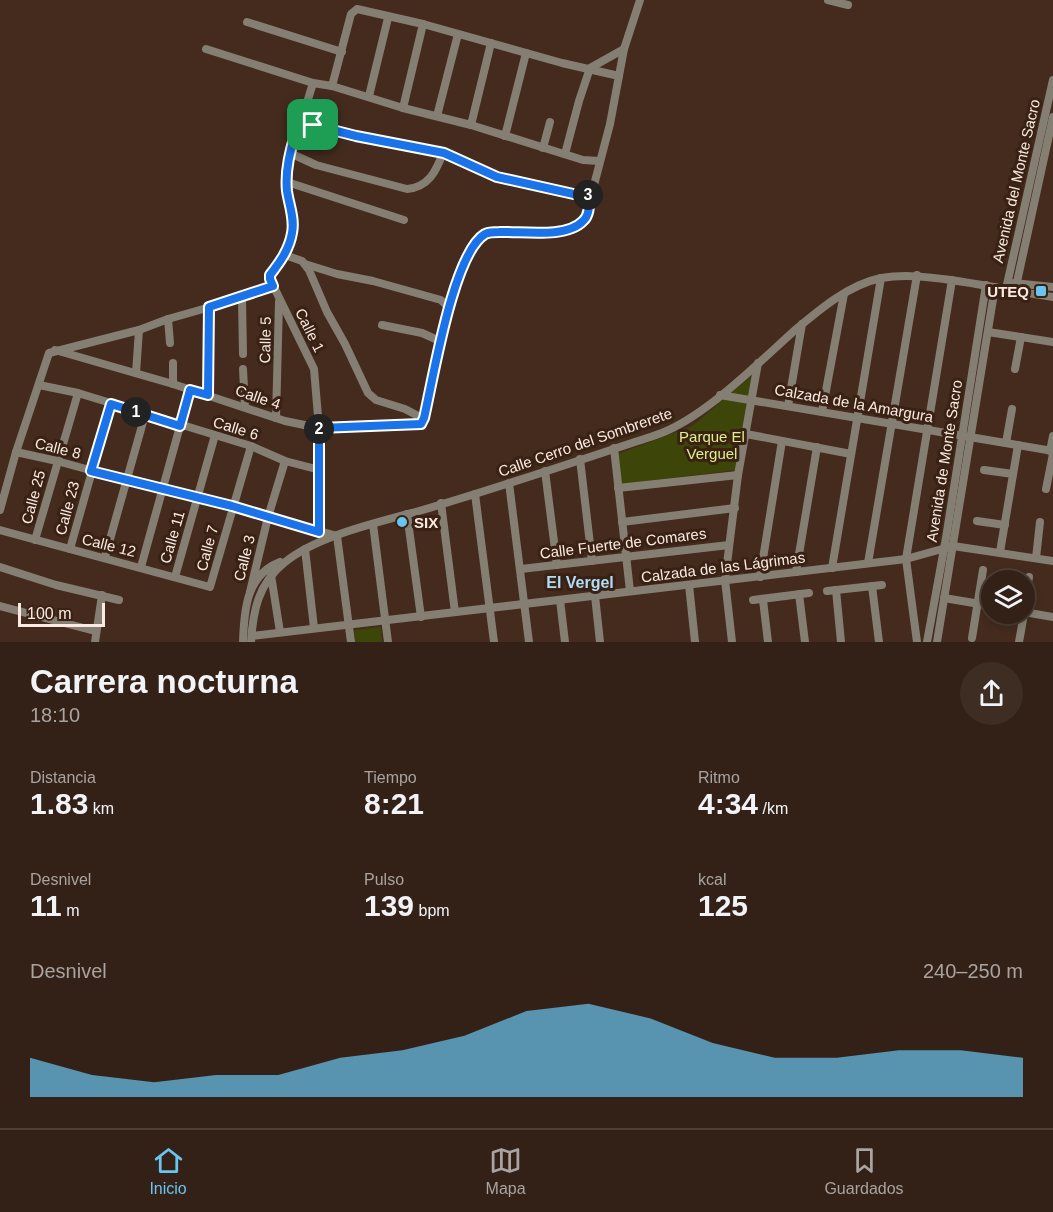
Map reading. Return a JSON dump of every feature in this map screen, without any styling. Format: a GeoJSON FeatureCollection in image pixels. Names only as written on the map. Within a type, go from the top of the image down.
{"type":"FeatureCollection","features":[{"type":"Feature","properties":{"kind":"street"},"geometry":{"type":"LineString","coordinates":[[304,264],[309,270],[327,312],[368,393],[376,400],[405,408],[423,421],[449,308],[464,262],[477,242],[487,233],[568,230],[584,221],[590,208],[589,195],[610,124],[624,48],[640,0]]}},
{"type":"Feature","properties":{"kind":"street"},"geometry":{"type":"LineString","coordinates":[[828,0],[848,5]]}},
{"type":"Feature","properties":{"kind":"street"},"geometry":{"type":"LineString","coordinates":[[333,86],[351,14],[354,10],[423,24],[619,76]]}},
{"type":"Feature","properties":{"kind":"street"},"geometry":{"type":"LineString","coordinates":[[369,96],[388,18]]}},
{"type":"Feature","properties":{"kind":"street"},"geometry":{"type":"LineString","coordinates":[[247,22],[342,52]]}},
{"type":"Feature","properties":{"kind":"street"},"geometry":{"type":"LineString","coordinates":[[403,108],[423,24]]}},
{"type":"Feature","properties":{"kind":"street"},"geometry":{"type":"LineString","coordinates":[[437,116],[458,34]]}},
{"type":"Feature","properties":{"kind":"street"},"geometry":{"type":"LineString","coordinates":[[471,125],[491,43]]}},
{"type":"Feature","properties":{"kind":"street"},"geometry":{"type":"LineString","coordinates":[[565,154],[590,68],[624,48]]}},
{"type":"Feature","properties":{"kind":"street"},"geometry":{"type":"LineString","coordinates":[[206,49],[313,83],[333,86],[403,108],[471,125],[583,160],[599,161]]}},
{"type":"Feature","properties":{"kind":"street"},"geometry":{"type":"LineString","coordinates":[[505,136],[526,53]]}},
{"type":"Feature","properties":{"kind":"street","name":"Avenida del Monte Sacro"},"geometry":{"type":"LineString","coordinates":[[998,286],[1053,80]]}},
{"type":"Feature","properties":{"kind":"street"},"geometry":{"type":"LineString","coordinates":[[0,510],[16,452],[39,385],[42,368],[49,353],[139,330],[273,286],[270,275],[285,255],[293,230],[287,182],[290,153],[313,83]]}},
{"type":"Feature","properties":{"kind":"street","name":"Avenida del Monte Sacro"},"geometry":{"type":"LineString","coordinates":[[1016,287],[1053,117]]}},
{"type":"Feature","properties":{"kind":"street"},"geometry":{"type":"LineString","coordinates":[[543,148],[550,122]]}},
{"type":"Feature","properties":{"kind":"street"},"geometry":{"type":"LineString","coordinates":[[295,135],[308,126],[318,125],[356,136],[444,153],[497,177],[578,195],[589,195]]}},
{"type":"Feature","properties":{"kind":"street"},"geometry":{"type":"LineString","coordinates":[[290,153],[316,165],[407,189],[415,188],[434,176],[444,153]]}},
{"type":"Feature","properties":{"kind":"street"},"geometry":{"type":"LineString","coordinates":[[287,182],[404,220]]}},
{"type":"Feature","properties":{"kind":"street"},"geometry":{"type":"LineString","coordinates":[[285,255],[304,264],[337,274],[373,280],[441,300],[449,308]]}},
{"type":"Feature","properties":{"kind":"street"},"geometry":{"type":"LineString","coordinates":[[868,563],[917,275]]}},
{"type":"Feature","properties":{"kind":"street","name":"Calle Cerro del Sombrerete"},"geometry":{"type":"LineString","coordinates":[[252,639],[255,606],[259,594],[271,575],[286,561],[305,549],[373,524],[475,494],[673,429],[720,395],[824,306],[860,285],[881,278],[917,275],[1016,287]]}},
{"type":"Feature","properties":{"kind":"street"},"geometry":{"type":"LineString","coordinates":[[832,568],[881,278]]}},
{"type":"Feature","properties":{"kind":"street"},"geometry":{"type":"LineString","coordinates":[[917,642],[906,559],[952,280]]}},
{"type":"Feature","properties":{"kind":"street","name":"Calle 1"},"geometry":{"type":"LineString","coordinates":[[273,286],[314,369],[319,428],[319,532]]}},
{"type":"Feature","properties":{"kind":"street","name":"Avenida de Monte Sacro"},"geometry":{"type":"LineString","coordinates":[[927,642],[943,550],[998,286]]}},
{"type":"Feature","properties":{"kind":"street","name":"Avenida de Monte Sacro"},"geometry":{"type":"LineString","coordinates":[[937,642],[953,546],[966,436],[998,286]]}},
{"type":"Feature","properties":{"kind":"street"},"geometry":{"type":"LineString","coordinates":[[1016,287],[1053,287]]}},
{"type":"Feature","properties":{"kind":"street"},"geometry":{"type":"LineString","coordinates":[[1016,287],[1053,297]]}},
{"type":"Feature","properties":{"kind":"street"},"geometry":{"type":"LineString","coordinates":[[822,411],[844,294]]}},
{"type":"Feature","properties":{"kind":"street"},"geometry":{"type":"LineString","coordinates":[[242,298],[243,354]]}},
{"type":"Feature","properties":{"kind":"street","name":"Calle 5"},"geometry":{"type":"LineString","coordinates":[[276,418],[279,298]]}},
{"type":"Feature","properties":{"kind":"street"},"geometry":{"type":"LineString","coordinates":[[208,395],[209,307]]}},
{"type":"Feature","properties":{"kind":"street"},"geometry":{"type":"LineString","coordinates":[[168,319],[170,343]]}},
{"type":"Feature","properties":{"kind":"street"},"geometry":{"type":"LineString","coordinates":[[788,406],[802,324]]}},
{"type":"Feature","properties":{"kind":"street"},"geometry":{"type":"LineString","coordinates":[[382,325],[422,333],[442,342]]}},
{"type":"Feature","properties":{"kind":"street"},"geometry":{"type":"LineString","coordinates":[[136,373],[139,330]]}},
{"type":"Feature","properties":{"kind":"street"},"geometry":{"type":"LineString","coordinates":[[988,332],[1053,342]]}},
{"type":"Feature","properties":{"kind":"street"},"geometry":{"type":"LineString","coordinates":[[1015,369],[1021,337]]}},
{"type":"Feature","properties":{"kind":"street","name":"Calle 4"},"geometry":{"type":"LineString","coordinates":[[56,350],[245,406],[276,418],[319,428],[423,421]]}},
{"type":"Feature","properties":{"kind":"street"},"geometry":{"type":"LineString","coordinates":[[173,363],[173,384]]}},
{"type":"Feature","properties":{"kind":"street"},"geometry":{"type":"LineString","coordinates":[[732,642],[725,580],[738,475],[758,363]]}},
{"type":"Feature","properties":{"kind":"street"},"geometry":{"type":"LineString","coordinates":[[243,369],[245,406]]}},
{"type":"Feature","properties":{"kind":"street","name":"Calle 6"},"geometry":{"type":"LineString","coordinates":[[39,385],[78,393],[251,446],[285,461],[320,470]]}},
{"type":"Feature","properties":{"kind":"street"},"geometry":{"type":"LineString","coordinates":[[141,567],[190,390]]}},
{"type":"Feature","properties":{"kind":"street","name":"Calle 25"},"geometry":{"type":"LineString","coordinates":[[35,540],[78,393]]}},
{"type":"Feature","properties":{"kind":"street","name":"Calzada de la Amargura"},"geometry":{"type":"LineString","coordinates":[[720,395],[1052,452]]}},
{"type":"Feature","properties":{"kind":"street","name":"Calle 23"},"geometry":{"type":"LineString","coordinates":[[70,549],[111,404]]}},
{"type":"Feature","properties":{"kind":"street"},"geometry":{"type":"LineString","coordinates":[[1006,443],[1012,409]]}},
{"type":"Feature","properties":{"kind":"street"},"geometry":{"type":"LineString","coordinates":[[105,557],[145,415]]}},
{"type":"Feature","properties":{"kind":"street"},"geometry":{"type":"LineString","coordinates":[[746,434],[851,454]]}},
{"type":"Feature","properties":{"kind":"street","name":"Calle 11"},"geometry":{"type":"LineString","coordinates":[[175,576],[215,435]]}},
{"type":"Feature","properties":{"kind":"street"},"geometry":{"type":"LineString","coordinates":[[1046,489],[1053,436]]}},
{"type":"Feature","properties":{"kind":"street"},"geometry":{"type":"LineString","coordinates":[[760,576],[782,441]]}},
{"type":"Feature","properties":{"kind":"street","name":"Calle 7"},"geometry":{"type":"LineString","coordinates":[[210,587],[251,446]]}},
{"type":"Feature","properties":{"kind":"street"},"geometry":{"type":"LineString","coordinates":[[1000,552],[1018,446]]}},
{"type":"Feature","properties":{"kind":"street"},"geometry":{"type":"LineString","coordinates":[[796,572],[817,447]]}},
{"type":"Feature","properties":{"kind":"street"},"geometry":{"type":"LineString","coordinates":[[614,448],[630,591]]}},
{"type":"Feature","properties":{"kind":"street","name":"Calle 8"},"geometry":{"type":"LineString","coordinates":[[16,452],[232,506],[337,536]]}},
{"type":"Feature","properties":{"kind":"street"},"geometry":{"type":"LineString","coordinates":[[580,459],[592,561]]}},
{"type":"Feature","properties":{"kind":"street","name":"Calle 3"},"geometry":{"type":"LineString","coordinates":[[250,592],[268,517],[285,461]]}},
{"type":"Feature","properties":{"kind":"street"},"geometry":{"type":"LineString","coordinates":[[984,470],[1013,474]]}},
{"type":"Feature","properties":{"kind":"street"},"geometry":{"type":"LineString","coordinates":[[545,471],[557,565]]}},
{"type":"Feature","properties":{"kind":"street"},"geometry":{"type":"LineString","coordinates":[[618,488],[738,475]]}},
{"type":"Feature","properties":{"kind":"street"},"geometry":{"type":"LineString","coordinates":[[509,483],[529,642]]}},
{"type":"Feature","properties":{"kind":"street"},"geometry":{"type":"LineString","coordinates":[[475,494],[494,642]]}},
{"type":"Feature","properties":{"kind":"street"},"geometry":{"type":"LineString","coordinates":[[441,503],[455,612]]}},
{"type":"Feature","properties":{"kind":"street"},"geometry":{"type":"LineString","coordinates":[[622,522],[735,508]]}},
{"type":"Feature","properties":{"kind":"street"},"geometry":{"type":"LineString","coordinates":[[407,514],[421,616]]}},
{"type":"Feature","properties":{"kind":"street"},"geometry":{"type":"LineString","coordinates":[[977,521],[1005,525]]}},
{"type":"Feature","properties":{"kind":"street"},"geometry":{"type":"LineString","coordinates":[[1036,558],[1040,522]]}},
{"type":"Feature","properties":{"kind":"street"},"geometry":{"type":"LineString","coordinates":[[373,524],[388,642]]}},
{"type":"Feature","properties":{"kind":"street","name":"Calle 12"},"geometry":{"type":"LineString","coordinates":[[0,530],[210,587]]}},
{"type":"Feature","properties":{"kind":"street"},"geometry":{"type":"LineString","coordinates":[[337,536],[351,642]]}},
{"type":"Feature","properties":{"kind":"street","name":"Calle Fuerte de Comares"},"geometry":{"type":"LineString","coordinates":[[520,569],[729,545]]}},
{"type":"Feature","properties":{"kind":"street","name":"Calzada de las Lágrimas"},"geometry":{"type":"LineString","coordinates":[[252,639],[280,632],[906,559],[953,546],[1053,561]]}},
{"type":"Feature","properties":{"kind":"street"},"geometry":{"type":"LineString","coordinates":[[305,549],[314,628]]}},
{"type":"Feature","properties":{"kind":"street","name":"Calle Cerro del Sombrerete"},"geometry":{"type":"LineString","coordinates":[[243,642],[246,606],[250,592],[257,579],[268,568],[286,561]]}},
{"type":"Feature","properties":{"kind":"street"},"geometry":{"type":"LineString","coordinates":[[0,567],[56,585],[119,600]]}},
{"type":"Feature","properties":{"kind":"street"},"geometry":{"type":"LineString","coordinates":[[271,575],[280,632]]}},
{"type":"Feature","properties":{"kind":"street"},"geometry":{"type":"LineString","coordinates":[[689,585],[695,642]]}},
{"type":"Feature","properties":{"kind":"street"},"geometry":{"type":"LineString","coordinates":[[841,642],[831,591],[882,585]]}},
{"type":"Feature","properties":{"kind":"street"},"geometry":{"type":"LineString","coordinates":[[872,586],[879,642]]}},
{"type":"Feature","properties":{"kind":"street"},"geometry":{"type":"LineString","coordinates":[[972,638],[981,587]]}},
{"type":"Feature","properties":{"kind":"street"},"geometry":{"type":"LineString","coordinates":[[753,600],[809,593]]}},
{"type":"Feature","properties":{"kind":"street"},"geometry":{"type":"LineString","coordinates":[[800,594],[805,642]]}},
{"type":"Feature","properties":{"kind":"street"},"geometry":{"type":"LineString","coordinates":[[95,642],[102,595]]}},
{"type":"Feature","properties":{"kind":"street"},"geometry":{"type":"LineString","coordinates":[[595,596],[600,642]]}},
{"type":"Feature","properties":{"kind":"street"},"geometry":{"type":"LineString","coordinates":[[944,598],[981,604]]}},
{"type":"Feature","properties":{"kind":"street"},"geometry":{"type":"LineString","coordinates":[[560,600],[565,642]]}},
{"type":"Feature","properties":{"kind":"street"},"geometry":{"type":"LineString","coordinates":[[763,600],[768,642]]}},
{"type":"Feature","properties":{"kind":"street"},"geometry":{"type":"LineString","coordinates":[[0,606],[95,631]]}},
{"type":"Feature","properties":{"kind":"street"},"geometry":{"type":"LineString","coordinates":[[1035,613],[1053,617]]}},
{"type":"Feature","properties":{"kind":"street"},"geometry":{"type":"LineString","coordinates":[[1019,642],[1022,624]]}},
{"type":"Feature","properties":{"kind":"green space","name":"Parque El Verguel"},"geometry":{"type":"Polygon","coordinates":[[[754,374],[737,470],[621,484],[618,454],[692,426],[754,374]]]}},
{"type":"Feature","properties":{"kind":"green space"},"geometry":{"type":"Polygon","coordinates":[[[381,627],[382,642],[355,642],[354,630],[381,627]]]}},
{"type":"Feature","properties":{"kind":"place","name":"UTEQ"},"geometry":{"type":"Point","coordinates":[1041,291]}},
{"type":"Feature","properties":{"kind":"place","name":"SIX"},"geometry":{"type":"Point","coordinates":[402,522]}},
{"type":"Feature","properties":{"kind":"district","name":"El Vergel"},"geometry":{"type":"Point","coordinates":[580,582]}},
{"type":"Feature","properties":{"kind":"route"},"geometry":{"type":"LineString","coordinates":[[313,125],[444,153],[497,177],[578,195],[589,195],[590,208],[584,221],[568,230],[487,233],[477,242],[464,262],[449,308],[421,424],[319,428],[319,532],[232,506],[91,471],[111,404],[180,426],[190,390],[208,395],[209,307],[273,286],[270,275],[285,255],[293,230],[287,189],[290,153],[295,135],[313,125]]}}]}
